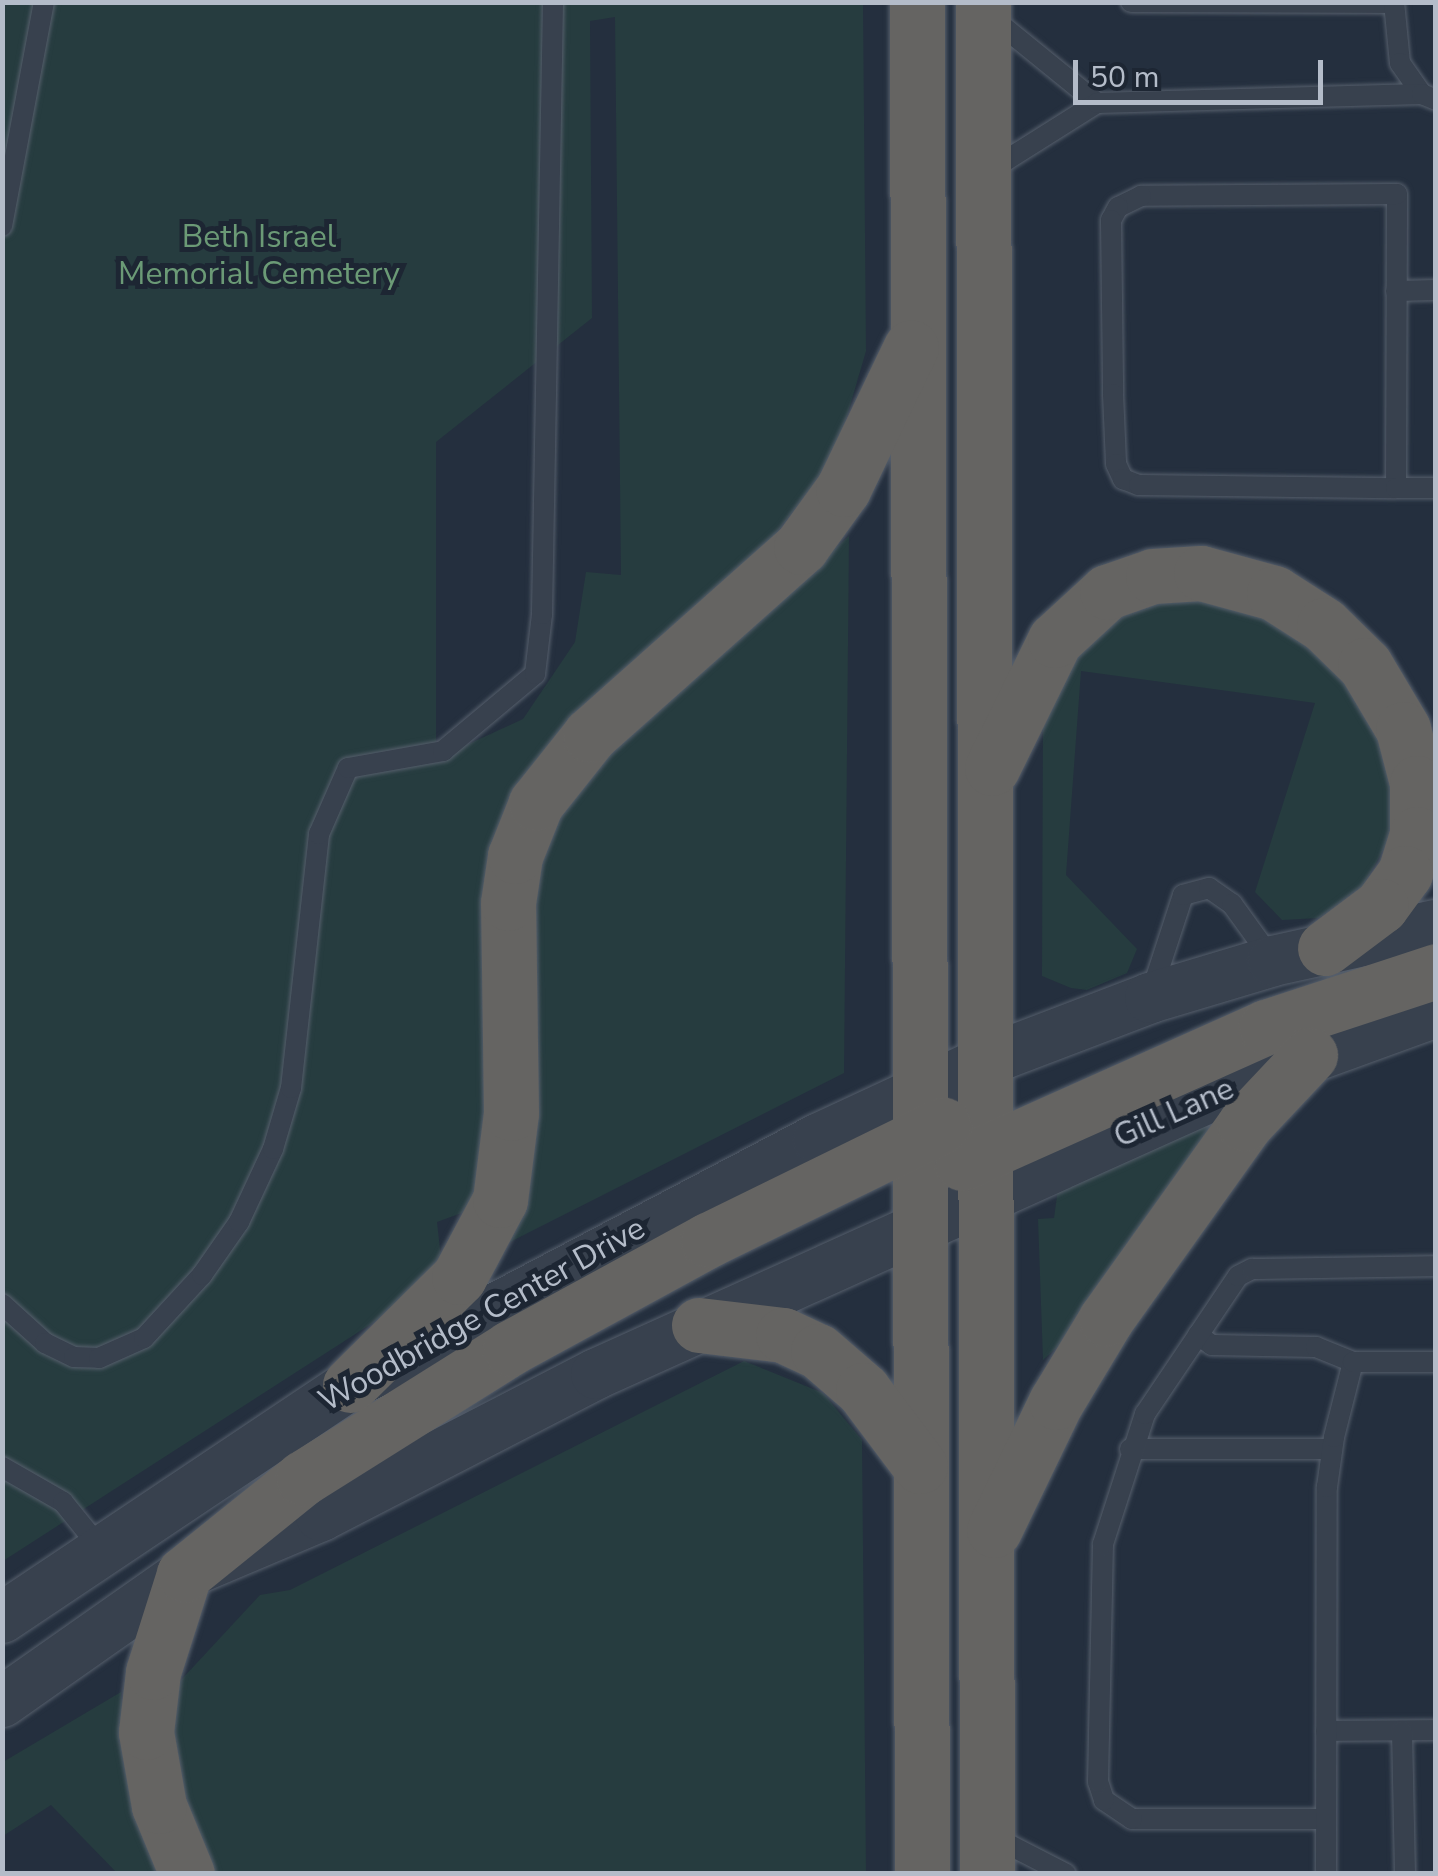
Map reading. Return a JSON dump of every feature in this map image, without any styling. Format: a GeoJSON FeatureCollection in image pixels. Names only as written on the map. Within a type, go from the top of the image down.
{"type":"FeatureCollection","features":[{"type":"Feature","properties":{"kind":"highway"},"geometry":{"type":"LineString","coordinates":[[918,2],[917,1118],[922,1874]]}},
{"type":"Feature","properties":{"kind":"highway"},"geometry":{"type":"LineString","coordinates":[[982,6],[988,1060],[987,1854]]}},
{"type":"Feature","properties":{"kind":"highway"},"geometry":{"type":"LineString","coordinates":[[350,1386],[458,1277],[500,1200],[511,1113],[508,903],[515,856],[536,803],[580,746],[725,621],[813,533],[843,489],[918,330]]}},
{"type":"Feature","properties":{"kind":"highway"},"geometry":{"type":"LineString","coordinates":[[984,784],[1041,662],[1070,622],[1098,598],[1129,582],[1176,573],[1224,577],[1274,594],[1324,625],[1365,665],[1403,729],[1417,784],[1418,834],[1406,873],[1381,906],[1325,948]]}},
{"type":"Feature","properties":{"kind":"highway"},"geometry":{"type":"LineString","coordinates":[[918,1228],[935,1189],[987,1171],[1266,1027],[1436,971]]}},
{"type":"Feature","properties":{"kind":"highway"},"geometry":{"type":"LineString","coordinates":[[986,1546],[1040,1433],[1106,1319],[1245,1124],[1310,1055]]}},
{"type":"Feature","properties":{"kind":"highway"},"geometry":{"type":"LineString","coordinates":[[187,1874],[159,1806],[146,1732],[167,1550],[304,1478],[510,1348],[708,1240],[917,1118],[971,1099],[988,1060]]}},
{"type":"Feature","properties":{"kind":"highway"},"geometry":{"type":"LineString","coordinates":[[700,1326],[783,1335],[818,1351],[864,1390],[920,1466]]}},
{"type":"Feature","properties":{"kind":"highway"},"geometry":{"type":"LineString","coordinates":[[892,1874],[922,1722]]}},
{"type":"Feature","properties":{"kind":"street"},"geometry":{"type":"LineString","coordinates":[[988,1060],[1150,998],[1273,961],[1436,925]]}},
{"type":"Feature","properties":{"kind":"street","name":"Gill Lane"},"geometry":{"type":"LineString","coordinates":[[987,1171],[1436,1012]]}},
{"type":"Feature","properties":{"kind":"street","name":"Woodbridge Center Drive"},"geometry":{"type":"LineString","coordinates":[[2,1702],[350,1386],[667,1212],[917,1118]]}},
{"type":"Feature","properties":{"kind":"street","name":"Woodbridge Center Drive"},"geometry":{"type":"LineString","coordinates":[[2,1618],[102,1549],[167,1550],[320,1516],[700,1326],[918,1228]]}},
{"type":"Feature","properties":{"kind":"lane"},"geometry":{"type":"LineString","coordinates":[[2,226],[44,2]]}},
{"type":"Feature","properties":{"kind":"lane"},"geometry":{"type":"LineString","coordinates":[[2,1304],[44,1342],[74,1356],[100,1358],[144,1338],[192,1287],[239,1222],[273,1149],[291,1088],[318,834],[348,768],[442,751],[536,674],[542,614],[544,222],[554,2]]}},
{"type":"Feature","properties":{"kind":"lane"},"geometry":{"type":"LineString","coordinates":[[1131,2],[1394,3],[1400,63],[1429,97]]}},
{"type":"Feature","properties":{"kind":"lane"},"geometry":{"type":"LineString","coordinates":[[982,6],[1097,103]]}},
{"type":"Feature","properties":{"kind":"lane"},"geometry":{"type":"LineString","coordinates":[[983,175],[1097,103],[1429,97]]}},
{"type":"Feature","properties":{"kind":"lane"},"geometry":{"type":"LineString","coordinates":[[1396,488],[1397,194],[1141,196],[1123,203],[1111,220],[1116,464],[1124,479],[1139,485],[1396,488],[1436,488]]}},
{"type":"Feature","properties":{"kind":"lane"},"geometry":{"type":"LineString","coordinates":[[1396,291],[1436,290]]}},
{"type":"Feature","properties":{"kind":"lane"},"geometry":{"type":"LineString","coordinates":[[1150,998],[1183,895],[1208,888],[1232,904],[1273,961]]}},
{"type":"Feature","properties":{"kind":"lane"},"geometry":{"type":"LineString","coordinates":[[1326,1819],[1132,1820],[1104,1800],[1098,1782],[1103,1544],[1144,1414],[1232,1283],[1252,1269],[1436,1266]]}},
{"type":"Feature","properties":{"kind":"lane"},"geometry":{"type":"LineString","coordinates":[[1198,1335],[1212,1345],[1316,1347],[1354,1362],[1436,1362]]}},
{"type":"Feature","properties":{"kind":"lane"},"geometry":{"type":"LineString","coordinates":[[1326,1874],[1331,1449],[1354,1362]]}},
{"type":"Feature","properties":{"kind":"lane"},"geometry":{"type":"LineString","coordinates":[[1130,1449],[1331,1449]]}},
{"type":"Feature","properties":{"kind":"lane"},"geometry":{"type":"LineString","coordinates":[[2,1468],[63,1502],[102,1549]]}},
{"type":"Feature","properties":{"kind":"lane"},"geometry":{"type":"LineString","coordinates":[[1326,1732],[1436,1730]]}},
{"type":"Feature","properties":{"kind":"lane"},"geometry":{"type":"LineString","coordinates":[[1402,1731],[1405,1874]]}},
{"type":"Feature","properties":{"kind":"lane"},"geometry":{"type":"LineString","coordinates":[[987,1854],[1066,1874]]}},
{"type":"Feature","properties":{"kind":"green space","name":"Beth Israel Memorial Cemetery"},"geometry":{"type":"Polygon","coordinates":[[[3,3],[863,3],[866,351],[835,457],[762,552],[543,764],[493,1002],[478,1207],[437,1222],[441,1258],[399,1306],[3,1561],[3,3]],[[615,17],[590,21],[592,318],[436,442],[436,759],[523,719],[575,642],[586,572],[621,575],[615,17]]]}},
{"type":"Feature","properties":{"kind":"green space"},"geometry":{"type":"Polygon","coordinates":[[[849,536],[844,1073],[502,1246],[530,865],[565,788],[849,536]]]}},
{"type":"Feature","properties":{"kind":"green space"},"geometry":{"type":"Polygon","coordinates":[[[1168,592],[1247,604],[1349,674],[1386,742],[1398,823],[1361,890],[1319,918],[1282,920],[1255,892],[1315,703],[1081,671],[1066,875],[1137,949],[1127,973],[1087,990],[1071,988],[1042,976],[1043,716],[1053,684],[1102,617],[1168,592]]]}},
{"type":"Feature","properties":{"kind":"green space"},"geometry":{"type":"Polygon","coordinates":[[[1246,1100],[1076,1330],[1043,1360],[1038,1219],[1054,1218],[1058,1189],[1246,1100]]]}},
{"type":"Feature","properties":{"kind":"green space"},"geometry":{"type":"Polygon","coordinates":[[[744,1361],[823,1393],[862,1440],[866,1873],[212,1873],[185,1827],[169,1693],[260,1595],[290,1590],[744,1361]]]}},
{"type":"Feature","properties":{"kind":"green space"},"geometry":{"type":"Polygon","coordinates":[[[121,1692],[127,1778],[165,1873],[117,1873],[51,1805],[3,1836],[3,1762],[121,1692]]]}}]}
